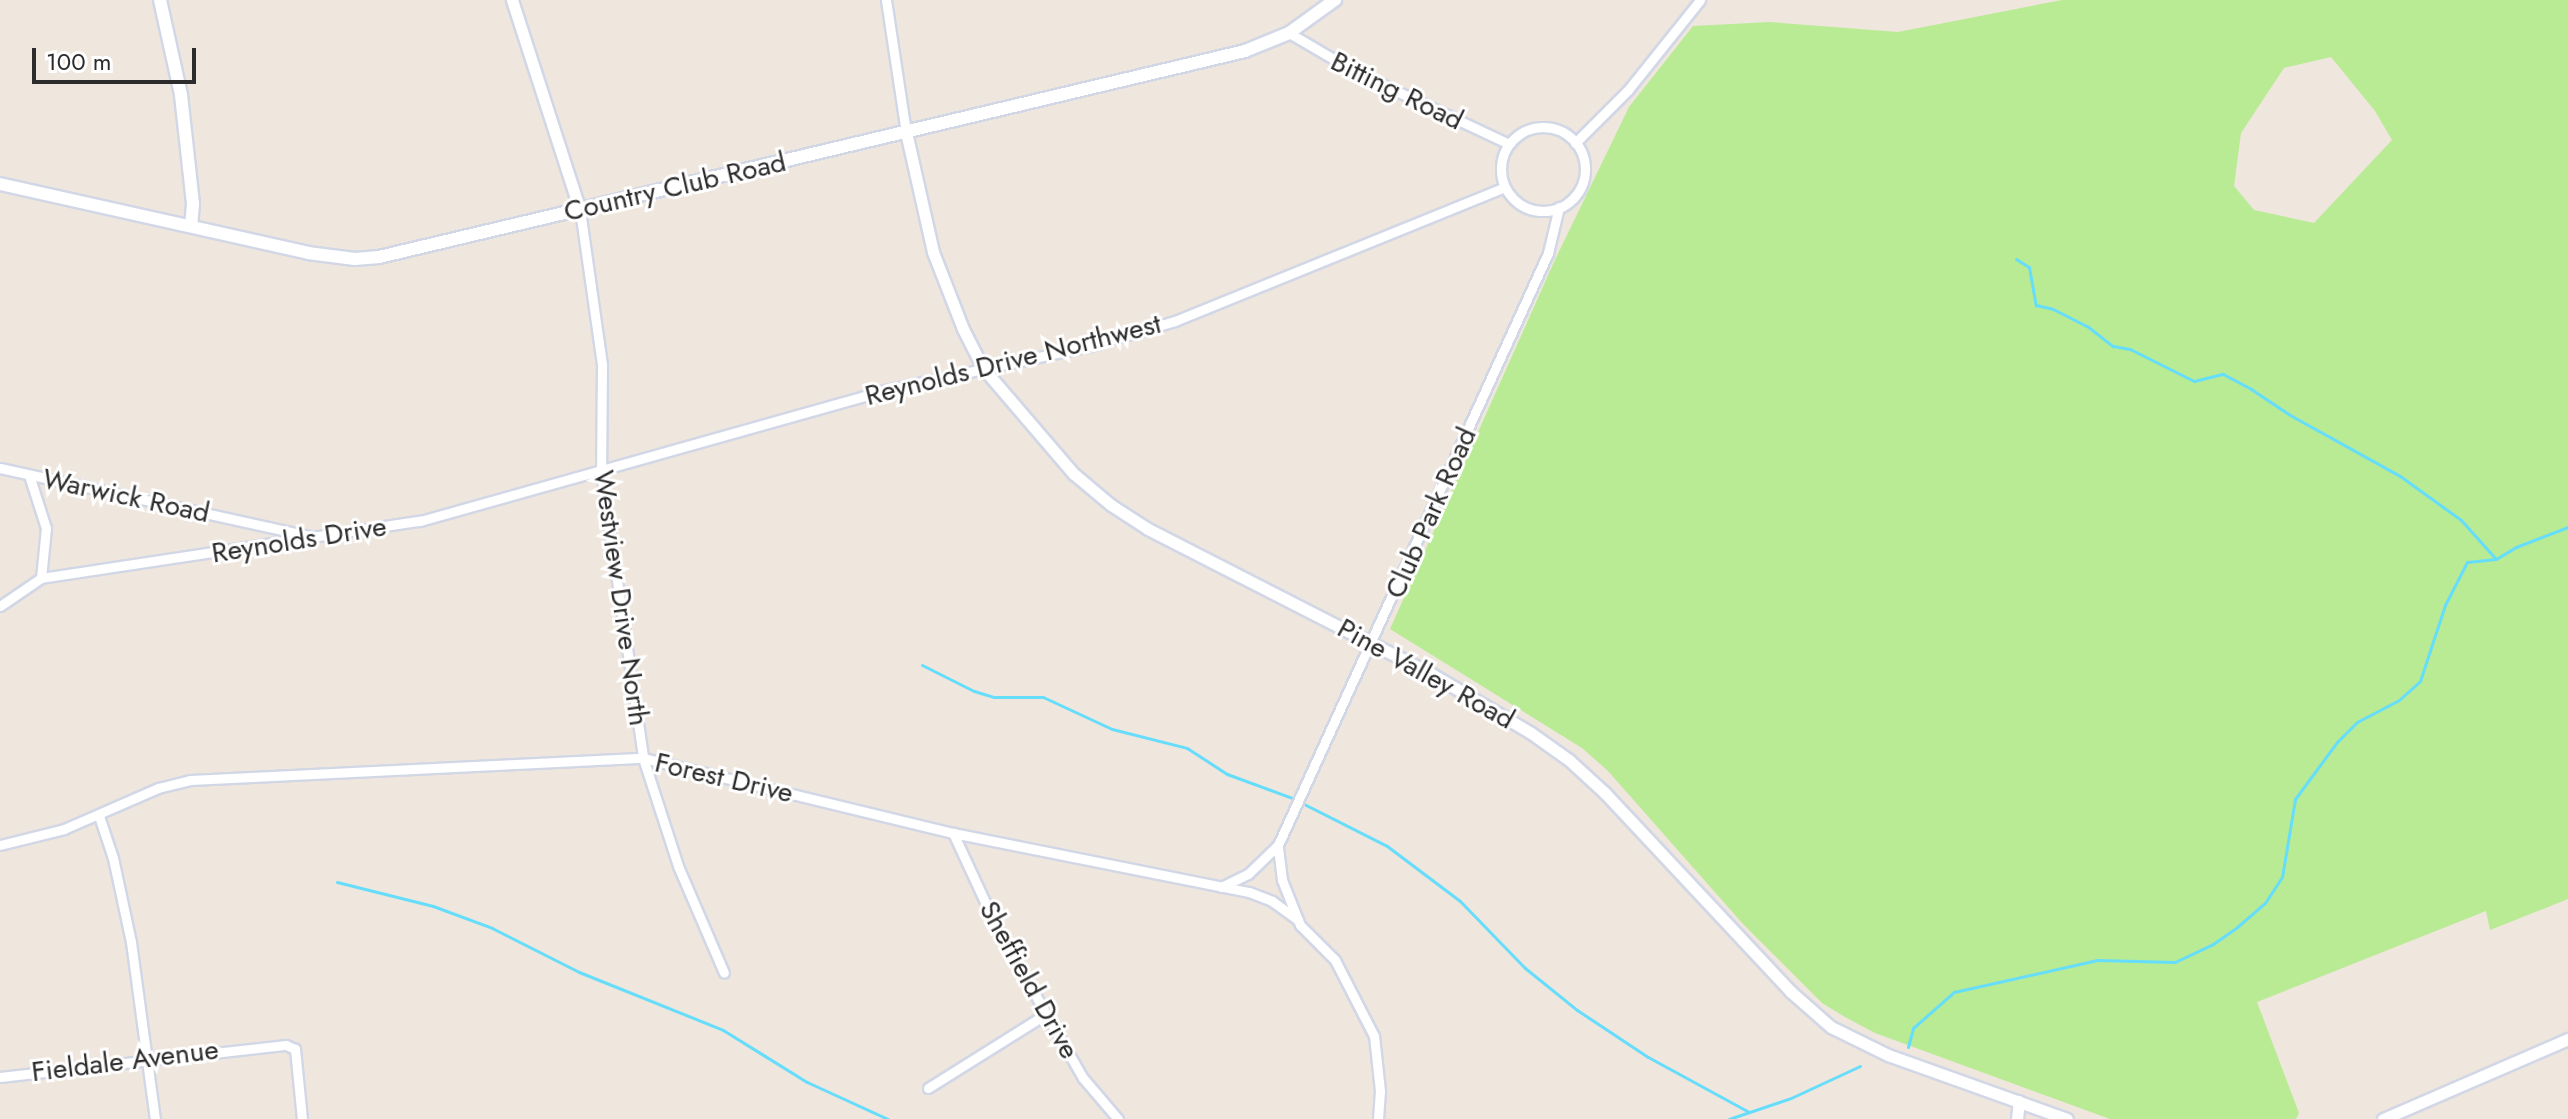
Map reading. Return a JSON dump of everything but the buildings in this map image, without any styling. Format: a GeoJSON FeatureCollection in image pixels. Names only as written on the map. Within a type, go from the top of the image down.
{"type":"FeatureCollection","features":[{"type":"Feature","properties":{"kind":"main road"},"geometry":{"type":"LineString","coordinates":[[160,0],[181,95],[193,204],[191,226]]}},
{"type":"Feature","properties":{"kind":"main road","name":"Country Club Road"},"geometry":{"type":"LineString","coordinates":[[0,184],[308,253],[355,259],[407,252],[1245,51],[1289,33],[1333,1]]}},
{"type":"Feature","properties":{"kind":"street"},"geometry":{"type":"LineString","coordinates":[[512,0],[580,210]]}},
{"type":"Feature","properties":{"kind":"street"},"geometry":{"type":"LineString","coordinates":[[886,0],[906,132]]}},
{"type":"Feature","properties":{"kind":"street"},"geometry":{"type":"LineString","coordinates":[[1575,143],[1628,90],[1700,0]]}},
{"type":"Feature","properties":{"kind":"street","name":"Bitting Road"},"geometry":{"type":"LineString","coordinates":[[1289,33],[1354,71],[1509,144]]}},
{"type":"Feature","properties":{"kind":"street"},"geometry":{"type":"LineString","coordinates":[[1531,128],[1559,130],[1575,143],[1584,161],[1584,175],[1580,189],[1559,207],[1534,210],[1522,205],[1505,187],[1501,165],[1509,144],[1531,128]]}},
{"type":"Feature","properties":{"kind":"street","name":"Pine Valley Road"},"geometry":{"type":"LineString","coordinates":[[906,132],[933,252],[963,329],[983,368],[1074,474],[1111,505],[1148,529],[1373,641],[1531,733],[1569,760],[1605,793],[1790,991],[1831,1027],[1888,1055],[2067,1119]]}},
{"type":"Feature","properties":{"kind":"street","name":"Reynolds Drive Northwest"},"geometry":{"type":"LineString","coordinates":[[601,472],[823,407],[1090,346],[1175,321],[1505,187]]}},
{"type":"Feature","properties":{"kind":"street","name":"Club Park Road"},"geometry":{"type":"LineString","coordinates":[[1278,845],[1548,253],[1559,207]]}},
{"type":"Feature","properties":{"kind":"street","name":"Westview Drive North"},"geometry":{"type":"LineString","coordinates":[[580,210],[602,364],[601,472],[643,758],[678,866],[724,973]]}},
{"type":"Feature","properties":{"kind":"street","name":"Warwick Road"},"geometry":{"type":"LineString","coordinates":[[0,468],[316,538]]}},
{"type":"Feature","properties":{"kind":"street","name":"Reynolds Drive"},"geometry":{"type":"LineString","coordinates":[[0,606],[41,578],[420,521],[601,472]]}},
{"type":"Feature","properties":{"kind":"street","name":"Warwick Road"},"geometry":{"type":"LineString","coordinates":[[29,475],[46,528],[41,578]]}},
{"type":"Feature","properties":{"kind":"street","name":"Forest Drive"},"geometry":{"type":"LineString","coordinates":[[0,845],[34,839],[99,816],[158,788],[190,780],[643,758],[953,833],[1259,894],[1298,920]]}},
{"type":"Feature","properties":{"kind":"street"},"geometry":{"type":"LineString","coordinates":[[99,816],[113,858],[131,942],[155,1119]]}},
{"type":"Feature","properties":{"kind":"street","name":"Sheffield Drive"},"geometry":{"type":"LineString","coordinates":[[953,833],[997,928],[1046,1014],[1083,1078],[1118,1119]]}},
{"type":"Feature","properties":{"kind":"street"},"geometry":{"type":"LineString","coordinates":[[1221,887],[1248,874],[1278,845]]}},
{"type":"Feature","properties":{"kind":"street"},"geometry":{"type":"LineString","coordinates":[[1278,845],[1282,880],[1298,920],[1335,960],[1365,1013],[1376,1046],[1380,1091],[1378,1119]]}},
{"type":"Feature","properties":{"kind":"street"},"geometry":{"type":"LineString","coordinates":[[928,1088],[1046,1014]]}},
{"type":"Feature","properties":{"kind":"street"},"geometry":{"type":"LineString","coordinates":[[2383,1119],[2568,1039]]}},
{"type":"Feature","properties":{"kind":"street","name":"Fieldale Avenue"},"geometry":{"type":"LineString","coordinates":[[0,1077],[148,1058],[286,1045],[295,1049],[302,1119]]}},
{"type":"Feature","properties":{"kind":"street"},"geometry":{"type":"LineString","coordinates":[[2017,1119],[2019,1101]]}},
{"type":"Feature","properties":{"kind":"green space"},"geometry":{"type":"Polygon","coordinates":[[[2062,0],[2568,0],[2568,899],[2490,930],[2486,911],[2257,1002],[2299,1113],[2296,1119],[2110,1119],[1875,1033],[1845,1017],[1822,1003],[1743,924],[1608,771],[1582,748],[1390,629],[1554,262],[1629,107],[1693,26],[1770,22],[1898,32],[2062,0]],[[2331,57],[2284,68],[2241,133],[2234,186],[2254,210],[2314,223],[2392,140],[2375,111],[2331,57]]]}},
{"type":"Feature","properties":{"kind":"waterway"},"geometry":{"type":"LineString","coordinates":[[2016,259],[2029,267],[2036,305],[2053,309],[2087,326],[2113,346],[2130,349],[2194,381],[2223,374],[2251,389],[2290,415],[2400,476],[2461,520],[2496,559]]}},
{"type":"Feature","properties":{"kind":"waterway"},"geometry":{"type":"LineString","coordinates":[[1908,1047],[1913,1028],[1954,992],[2097,960],[2175,962],[2213,944],[2236,928],[2265,903],[2282,877],[2295,799],[2337,742],[2357,722],[2399,700],[2420,681],[2445,605],[2467,562],[2496,559],[2516,547],[2568,527]]}},
{"type":"Feature","properties":{"kind":"waterway"},"geometry":{"type":"LineString","coordinates":[[922,665],[974,691],[994,697],[1043,697],[1112,729],[1187,748],[1227,774],[1295,799]]}},
{"type":"Feature","properties":{"kind":"waterway"},"geometry":{"type":"LineString","coordinates":[[1302,803],[1387,846],[1460,901],[1525,968],[1577,1010],[1648,1057],[1749,1112]]}},
{"type":"Feature","properties":{"kind":"waterway"},"geometry":{"type":"LineString","coordinates":[[337,882],[433,906],[492,928],[579,972],[723,1030],[807,1082],[888,1119]]}},
{"type":"Feature","properties":{"kind":"waterway"},"geometry":{"type":"LineString","coordinates":[[1729,1119],[1791,1098],[1860,1066]]}}]}
